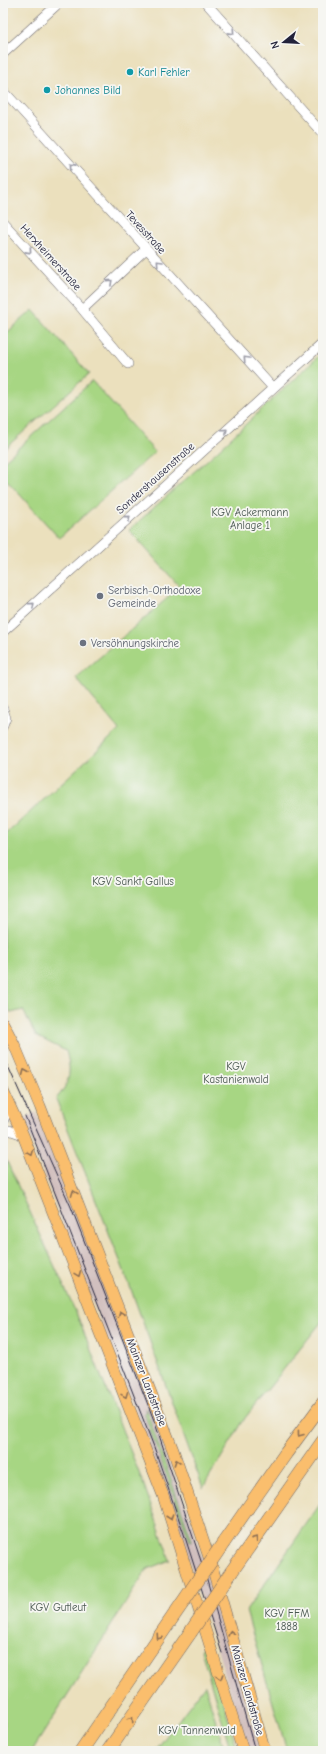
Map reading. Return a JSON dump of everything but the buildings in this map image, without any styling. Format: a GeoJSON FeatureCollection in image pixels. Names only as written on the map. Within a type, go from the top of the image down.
{"type":"FeatureCollection","features":[{"type":"Feature","properties":{"kind":"highway"},"geometry":{"type":"LineString","coordinates":[[81,1751],[224,1542],[323,1403]]}},
{"type":"Feature","properties":{"kind":"highway"},"geometry":{"type":"LineString","coordinates":[[108,1751],[323,1441]]}},
{"type":"Feature","properties":{"kind":"main road","name":"Mainzer Landstraße"},"geometry":{"type":"LineString","coordinates":[[3,1023],[14,1044],[42,1111],[173,1450],[211,1563],[265,1751]]}},
{"type":"Feature","properties":{"kind":"main road","name":"Mainzer Landstraße"},"geometry":{"type":"LineString","coordinates":[[3,1091],[23,1134],[163,1495],[243,1751]]}},
{"type":"Feature","properties":{"kind":"street"},"geometry":{"type":"LineString","coordinates":[[3,54],[60,3]]}},
{"type":"Feature","properties":{"kind":"street"},"geometry":{"type":"LineString","coordinates":[[206,3],[323,134]]}},
{"type":"Feature","properties":{"kind":"street","name":"Tevesstraße"},"geometry":{"type":"LineString","coordinates":[[3,90],[273,388]]}},
{"type":"Feature","properties":{"kind":"street","name":"Herxheimerstraße"},"geometry":{"type":"LineString","coordinates":[[3,222],[82,309],[128,364]]}},
{"type":"Feature","properties":{"kind":"street","name":"Herxheimerstraße"},"geometry":{"type":"LineString","coordinates":[[82,309],[146,249]]}},
{"type":"Feature","properties":{"kind":"street","name":"Sondershausenstraße"},"geometry":{"type":"LineString","coordinates":[[3,632],[323,343]]}},
{"type":"Feature","properties":{"kind":"street"},"geometry":{"type":"LineString","coordinates":[[3,709],[6,718],[3,726]]}},
{"type":"Feature","properties":{"kind":"street"},"geometry":{"type":"LineString","coordinates":[[3,1122],[10,1104]]}},
{"type":"Feature","properties":{"kind":"street"},"geometry":{"type":"LineString","coordinates":[[3,1130],[23,1134]]}},
{"type":"Feature","properties":{"kind":"shaded area"},"geometry":{"type":"Polygon","coordinates":[[[36,1112],[89,1245],[157,1426],[185,1506],[187,1506],[260,1751],[248,1751],[172,1509],[23,1119],[36,1112]]]}},
{"type":"Feature","properties":{"kind":"green space"},"geometry":{"type":"Polygon","coordinates":[[[33,310],[89,374],[3,450],[3,336],[33,310]]]}},
{"type":"Feature","properties":{"kind":"green space"},"geometry":{"type":"Polygon","coordinates":[[[323,352],[323,1320],[245,1418],[203,1488],[128,1281],[56,1099],[67,1082],[69,1065],[66,1051],[36,1036],[23,1010],[11,1013],[3,998],[3,837],[119,730],[76,678],[180,587],[129,530],[215,453],[323,352]]]}},
{"type":"Feature","properties":{"kind":"green space"},"geometry":{"type":"Polygon","coordinates":[[[92,381],[155,452],[59,538],[3,476],[3,462],[92,381]]]}},
{"type":"Feature","properties":{"kind":"green space","name":"KGV Gutleut"},"geometry":{"type":"Polygon","coordinates":[[[3,1153],[77,1315],[145,1488],[170,1560],[147,1569],[32,1751],[3,1751],[3,1153]]]}},
{"type":"Feature","properties":{"kind":"green space"},"geometry":{"type":"Polygon","coordinates":[[[145,1409],[192,1540],[190,1541],[144,1413],[146,1412],[145,1409]]]}},
{"type":"Feature","properties":{"kind":"green space","name":"KGV FFM 1888"},"geometry":{"type":"Polygon","coordinates":[[[323,1500],[323,1751],[287,1751],[246,1611],[323,1500]]]}},
{"type":"Feature","properties":{"kind":"green space"},"geometry":{"type":"Polygon","coordinates":[[[206,1643],[238,1751],[231,1751],[201,1650],[206,1643]]]}},
{"type":"Feature","properties":{"kind":"green space","name":"KGV Tannenwald"},"geometry":{"type":"Polygon","coordinates":[[[205,1685],[225,1751],[155,1751],[205,1685]]]}},
{"type":"Feature","properties":{"kind":"tram line"},"geometry":{"type":"LineString","coordinates":[[3,1055],[71,1207],[155,1423],[206,1576],[255,1751]]}},
{"type":"Feature","properties":{"kind":"tram line"},"geometry":{"type":"LineString","coordinates":[[25,1116],[154,1447],[184,1534],[222,1653]]}},
{"type":"Feature","properties":{"kind":"place","name":"Karl Fehler"},"geometry":{"type":"Point","coordinates":[130,72]}},
{"type":"Feature","properties":{"kind":"place","name":"Johannes Bild"},"geometry":{"type":"Point","coordinates":[47,90]}},
{"type":"Feature","properties":{"kind":"place","name":"Serbisch-Orthodoxe Gemeinde"},"geometry":{"type":"Point","coordinates":[100,596]}},
{"type":"Feature","properties":{"kind":"place","name":"Versöhnungskirche"},"geometry":{"type":"Point","coordinates":[83,643]}},
{"type":"Feature","properties":{"kind":"park label","name":"KGV Ackermann Anlage 1"},"geometry":{"type":"Point","coordinates":[250,518]}},
{"type":"Feature","properties":{"kind":"park label","name":"KGV Sankt Gallus"},"geometry":{"type":"Point","coordinates":[133,881]}},
{"type":"Feature","properties":{"kind":"park label","name":"KGV Kastanienwald"},"geometry":{"type":"Point","coordinates":[236,1072]}}]}
